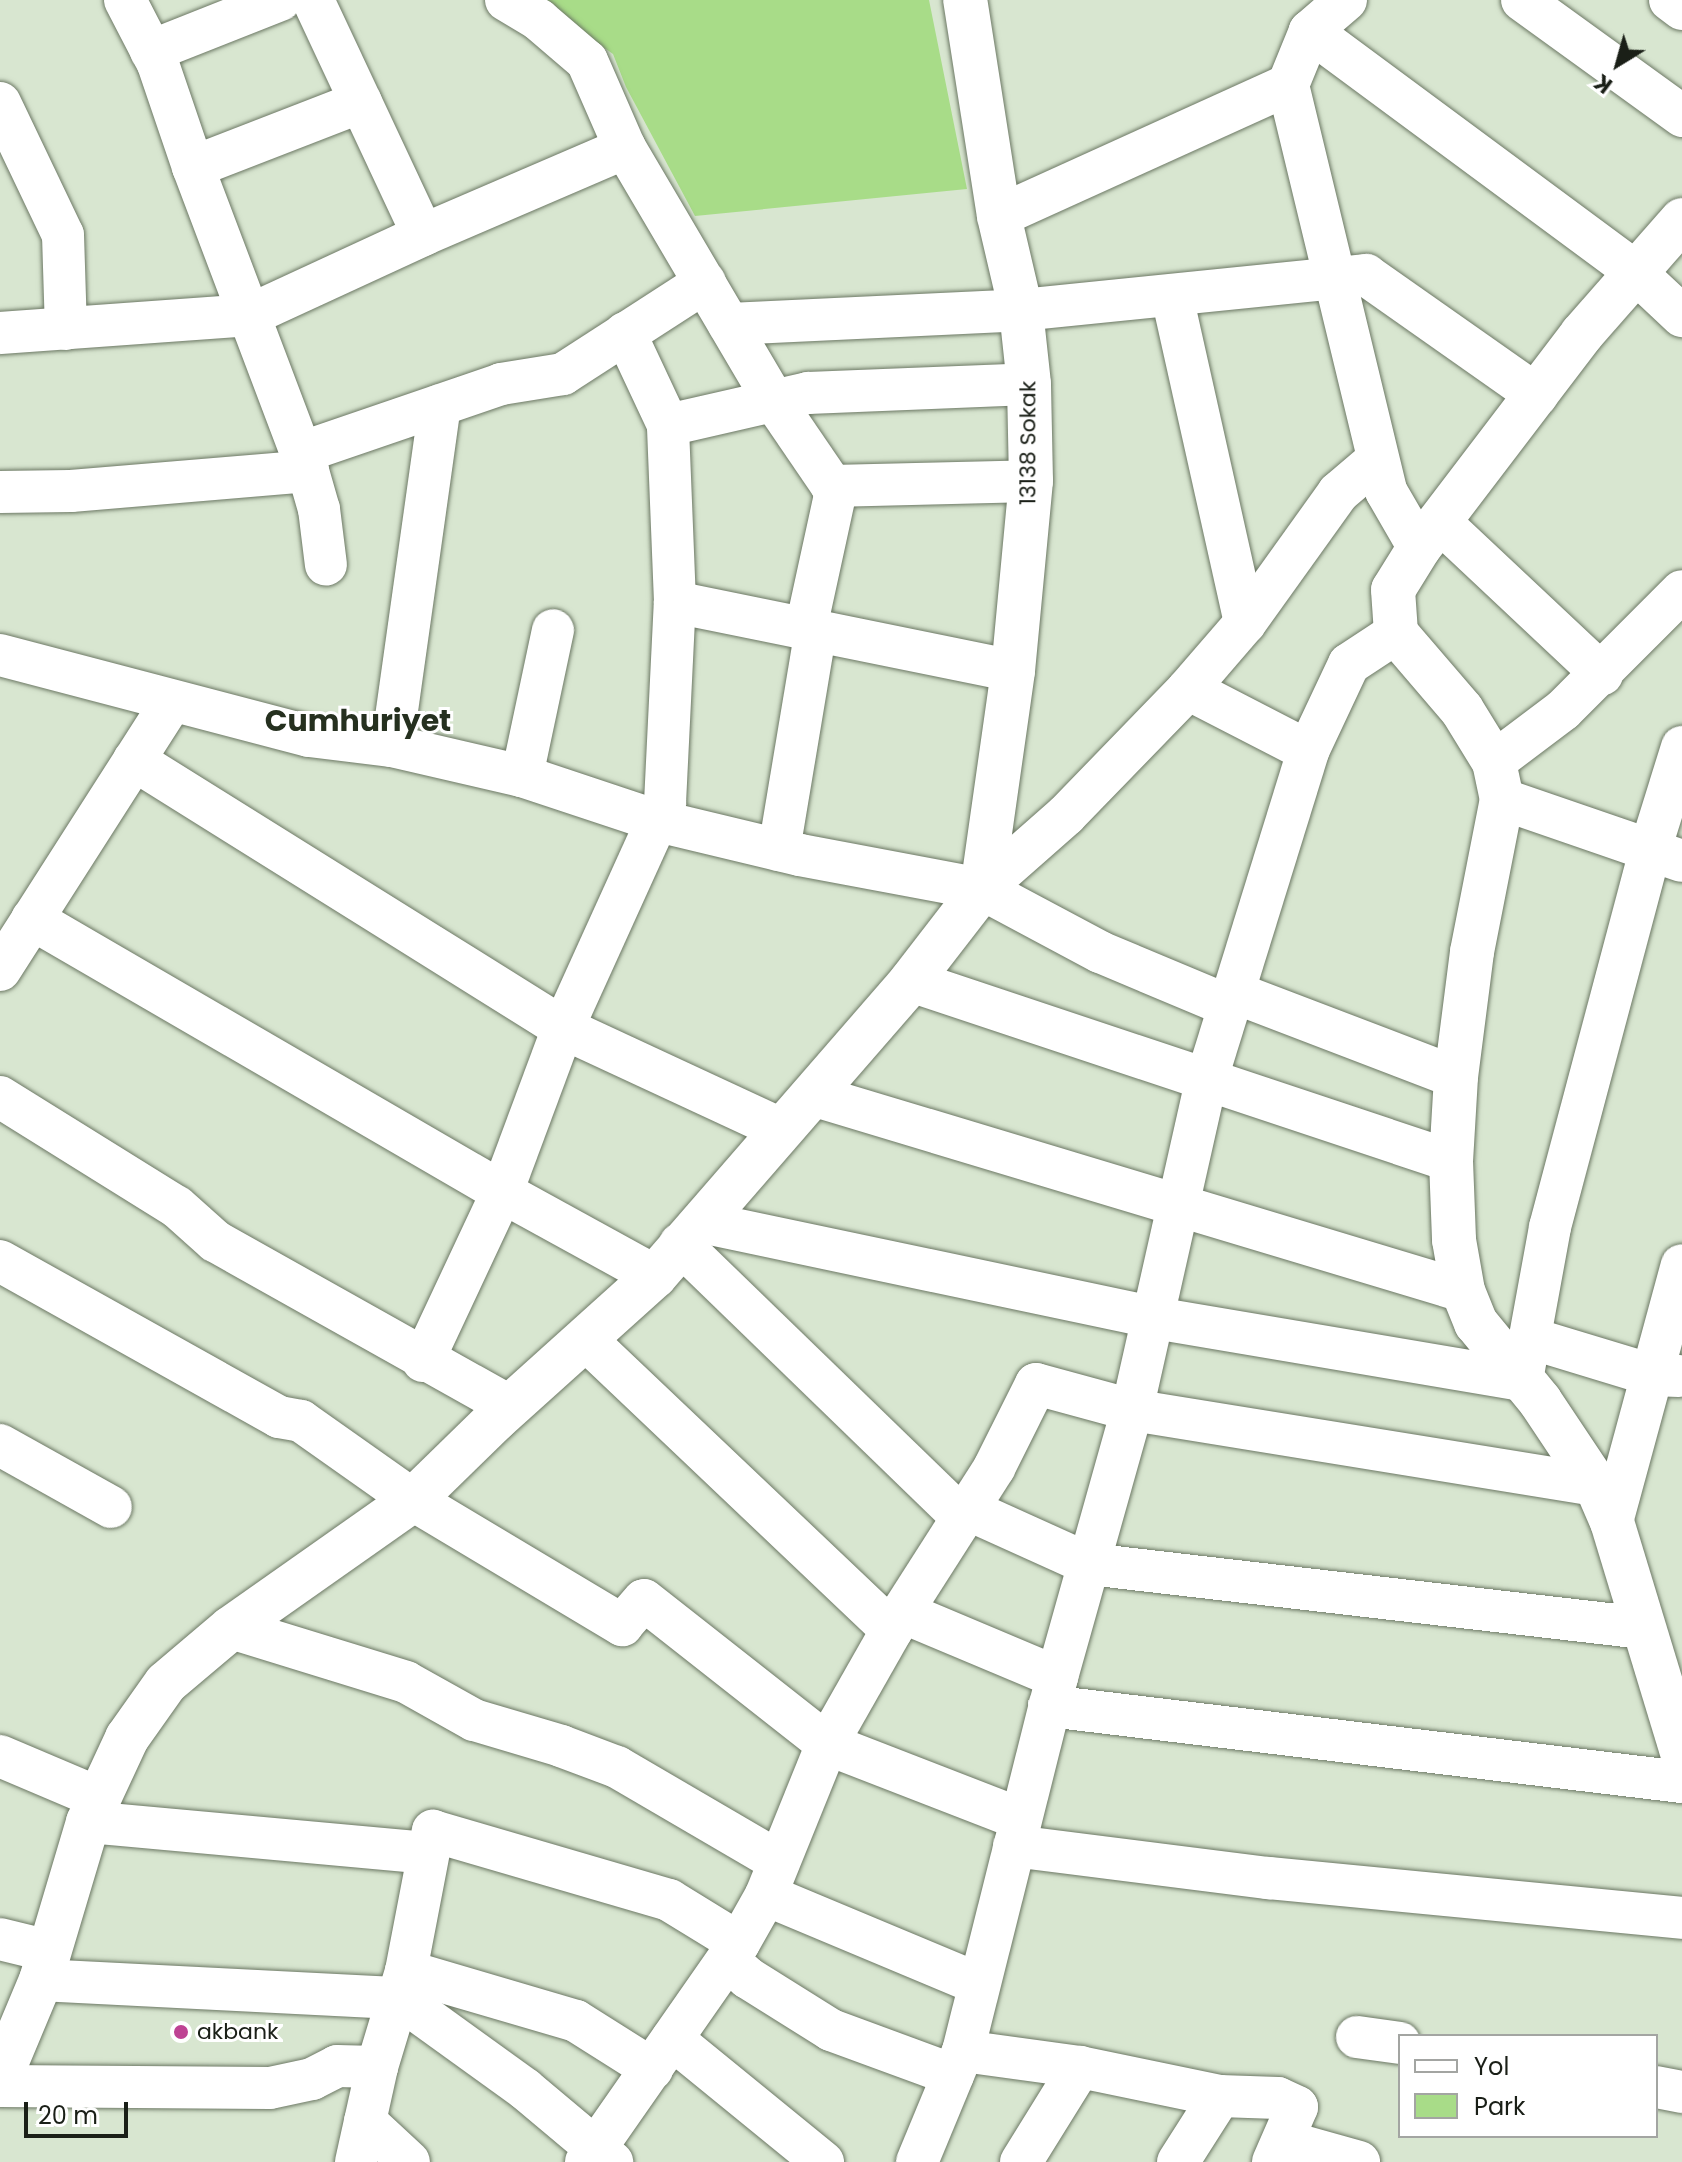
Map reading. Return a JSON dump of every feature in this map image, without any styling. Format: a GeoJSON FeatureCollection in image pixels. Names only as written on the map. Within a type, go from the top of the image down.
{"type":"FeatureCollection","features":[{"type":"Feature","properties":{"kind":"street"},"geometry":{"type":"LineString","coordinates":[[125,0],[151,51],[304,462],[319,509],[326,565]]}},
{"type":"Feature","properties":{"kind":"street"},"geometry":{"type":"LineString","coordinates":[[151,51],[280,0]]}},
{"type":"Feature","properties":{"kind":"street"},"geometry":{"type":"LineString","coordinates":[[313,0],[423,235]]}},
{"type":"Feature","properties":{"kind":"street"},"geometry":{"type":"LineString","coordinates":[[506,0],[539,20],[587,61],[625,148],[774,401],[835,495],[811,629],[779,850]]}},
{"type":"Feature","properties":{"kind":"street","name":"13138 Sokak"},"geometry":{"type":"LineString","coordinates":[[965,0],[999,216],[1021,310],[1029,384],[1031,481],[1013,671],[982,889]]}},
{"type":"Feature","properties":{"kind":"street"},"geometry":{"type":"LineString","coordinates":[[1346,0],[1310,31],[1288,85],[1337,277],[1386,491],[1430,535],[1602,674]]}},
{"type":"Feature","properties":{"kind":"street"},"geometry":{"type":"LineString","coordinates":[[1522,0],[1682,116]]}},
{"type":"Feature","properties":{"kind":"street"},"geometry":{"type":"LineString","coordinates":[[1670,0],[1682,9]]}},
{"type":"Feature","properties":{"kind":"street"},"geometry":{"type":"LineString","coordinates":[[1310,31],[1634,271],[1682,316]]}},
{"type":"Feature","properties":{"kind":"street"},"geometry":{"type":"LineString","coordinates":[[999,216],[1288,85]]}},
{"type":"Feature","properties":{"kind":"street"},"geometry":{"type":"LineString","coordinates":[[193,167],[361,102]]}},
{"type":"Feature","properties":{"kind":"street"},"geometry":{"type":"LineString","coordinates":[[0,103],[63,235],[66,329]]}},
{"type":"Feature","properties":{"kind":"street"},"geometry":{"type":"LineString","coordinates":[[0,333],[250,315],[423,235],[625,148]]}},
{"type":"Feature","properties":{"kind":"street"},"geometry":{"type":"LineString","coordinates":[[1666,856],[1498,781],[1462,710],[1396,633],[1393,590],[1430,535],[1537,395],[1634,271],[1682,220]]}},
{"type":"Feature","properties":{"kind":"street"},"geometry":{"type":"LineString","coordinates":[[729,324],[1021,310],[1366,275],[1537,395]]}},
{"type":"Feature","properties":{"kind":"street"},"geometry":{"type":"LineString","coordinates":[[0,492],[71,491],[304,462],[440,405],[501,384],[563,374],[705,282]]}},
{"type":"Feature","properties":{"kind":"street"},"geometry":{"type":"LineString","coordinates":[[1172,296],[1245,623]]}},
{"type":"Feature","properties":{"kind":"street"},"geometry":{"type":"LineString","coordinates":[[423,1361],[502,1192],[563,1028],[654,820],[665,803],[675,602],[668,425],[625,333]]}},
{"type":"Feature","properties":{"kind":"street"},"geometry":{"type":"LineString","coordinates":[[668,425],[808,393],[1029,384]]}},
{"type":"Feature","properties":{"kind":"street"},"geometry":{"type":"LineString","coordinates":[[392,746],[440,405]]}},
{"type":"Feature","properties":{"kind":"street"},"geometry":{"type":"LineString","coordinates":[[0,2078],[45,1965],[93,1810],[127,1738],[166,1683],[231,1628],[413,1500],[679,1247],[911,981],[982,889],[1066,815],[1188,689],[1245,623],[1338,493],[1378,459]]}},
{"type":"Feature","properties":{"kind":"street"},"geometry":{"type":"LineString","coordinates":[[832,486],[1031,481]]}},
{"type":"Feature","properties":{"kind":"street"},"geometry":{"type":"LineString","coordinates":[[1679,1741],[1604,1504],[1540,1401],[1476,1323],[1463,1291],[1454,1240],[1451,1161],[1456,1077],[1498,781],[1563,710],[1682,591]]}},
{"type":"Feature","properties":{"kind":"street"},"geometry":{"type":"LineString","coordinates":[[675,602],[1013,671]]}},
{"type":"Feature","properties":{"kind":"street"},"geometry":{"type":"LineString","coordinates":[[522,776],[553,630]]}},
{"type":"Feature","properties":{"kind":"street"},"geometry":{"type":"LineString","coordinates":[[917,2162],[958,2063],[1053,1692],[1132,1410],[1207,1078],[1308,751],[1349,664],[1396,633]]}},
{"type":"Feature","properties":{"kind":"street"},"geometry":{"type":"LineString","coordinates":[[0,655],[309,736],[392,746],[522,776],[654,820],[779,850],[982,889],[1100,952],[1456,1077]]}},
{"type":"Feature","properties":{"kind":"street"},"geometry":{"type":"LineString","coordinates":[[1188,689],[1308,751]]}},
{"type":"Feature","properties":{"kind":"street"},"geometry":{"type":"LineString","coordinates":[[3,957],[32,919],[172,701]]}},
{"type":"Feature","properties":{"kind":"street"},"geometry":{"type":"LineString","coordinates":[[1522,1380],[1550,1227],[1666,856],[1682,747]]}},
{"type":"Feature","properties":{"kind":"street"},"geometry":{"type":"LineString","coordinates":[[134,760],[563,1028],[781,1129]]}},
{"type":"Feature","properties":{"kind":"street"},"geometry":{"type":"LineString","coordinates":[[32,919],[502,1192],[679,1247],[1155,1318],[1522,1380]]}},
{"type":"Feature","properties":{"kind":"street"},"geometry":{"type":"LineString","coordinates":[[911,981],[1451,1161]]}},
{"type":"Feature","properties":{"kind":"street"},"geometry":{"type":"LineString","coordinates":[[812,1095],[1463,1291]]}},
{"type":"Feature","properties":{"kind":"street"},"geometry":{"type":"LineString","coordinates":[[0,1097],[177,1207],[215,1241],[423,1361],[509,1406]]}},
{"type":"Feature","properties":{"kind":"street"},"geometry":{"type":"LineString","coordinates":[[679,1247],[965,1513],[1089,1564],[1643,1628]]}},
{"type":"Feature","properties":{"kind":"street"},"geometry":{"type":"LineString","coordinates":[[0,1261],[279,1417],[301,1421],[413,1500],[622,1625],[644,1600],[827,1744],[1017,1832],[1269,1878],[1682,1918]]}},
{"type":"Feature","properties":{"kind":"street"},"geometry":{"type":"LineString","coordinates":[[1604,1504],[1667,1375],[1682,1265]]}},
{"type":"Feature","properties":{"kind":"street"},"geometry":{"type":"LineString","coordinates":[[1530,1338],[1667,1375]]}},
{"type":"Feature","properties":{"kind":"street"},"geometry":{"type":"LineString","coordinates":[[585,1339],[897,1621],[1053,1692],[1682,1782]]}},
{"type":"Feature","properties":{"kind":"street"},"geometry":{"type":"LineString","coordinates":[[403,1984],[525,2089],[598,2157],[662,2054],[733,1952],[772,1878],[827,1744],[897,1621],[994,1468],[1036,1384],[1132,1410],[1604,1504]]}},
{"type":"Feature","properties":{"kind":"street"},"geometry":{"type":"LineString","coordinates":[[0,1445],[111,1507]]}},
{"type":"Feature","properties":{"kind":"street"},"geometry":{"type":"LineString","coordinates":[[231,1628],[406,1682],[474,1720],[561,1746],[617,1767],[772,1878],[979,1984]]}},
{"type":"Feature","properties":{"kind":"street"},"geometry":{"type":"LineString","coordinates":[[0,1756],[93,1810],[428,1853]]}},
{"type":"Feature","properties":{"kind":"street"},"geometry":{"type":"LineString","coordinates":[[356,2162],[377,2067],[403,1984],[433,1831],[669,1900],[733,1952],[748,1978],[831,2030],[958,2063],[1080,2067],[1220,2096],[1278,2098],[1297,2107],[1278,2151],[1359,2162]]}},
{"type":"Feature","properties":{"kind":"street"},"geometry":{"type":"LineString","coordinates":[[0,1939],[45,1965],[403,1984],[576,2021],[662,2054],[823,2162]]}},
{"type":"Feature","properties":{"kind":"street"},"geometry":{"type":"LineString","coordinates":[[1357,2037],[1398,2043]]}},
{"type":"Feature","properties":{"kind":"street"},"geometry":{"type":"LineString","coordinates":[[0,2086],[270,2088],[312,2079],[337,2066],[377,2067]]}},
{"type":"Feature","properties":{"kind":"street"},"geometry":{"type":"LineString","coordinates":[[1021,2162],[1080,2067]]}},
{"type":"Feature","properties":{"kind":"street"},"geometry":{"type":"LineString","coordinates":[[1658,2087],[1682,2092]]}},
{"type":"Feature","properties":{"kind":"street"},"geometry":{"type":"LineString","coordinates":[[1178,2162],[1220,2096]]}},
{"type":"Feature","properties":{"kind":"street"},"geometry":{"type":"LineString","coordinates":[[365,2121],[409,2162]]}},
{"type":"Feature","properties":{"kind":"green space"},"geometry":{"type":"Polygon","coordinates":[[[536,0],[929,0],[967,189],[695,216],[626,87],[613,54],[536,0]]]}},
{"type":"Feature","properties":{"kind":"place","name":"akbank"},"geometry":{"type":"Point","coordinates":[181,2032]}},
{"type":"Feature","properties":{"kind":"district","name":"Cumhuriyet"},"geometry":{"type":"Point","coordinates":[358,721]}}]}
